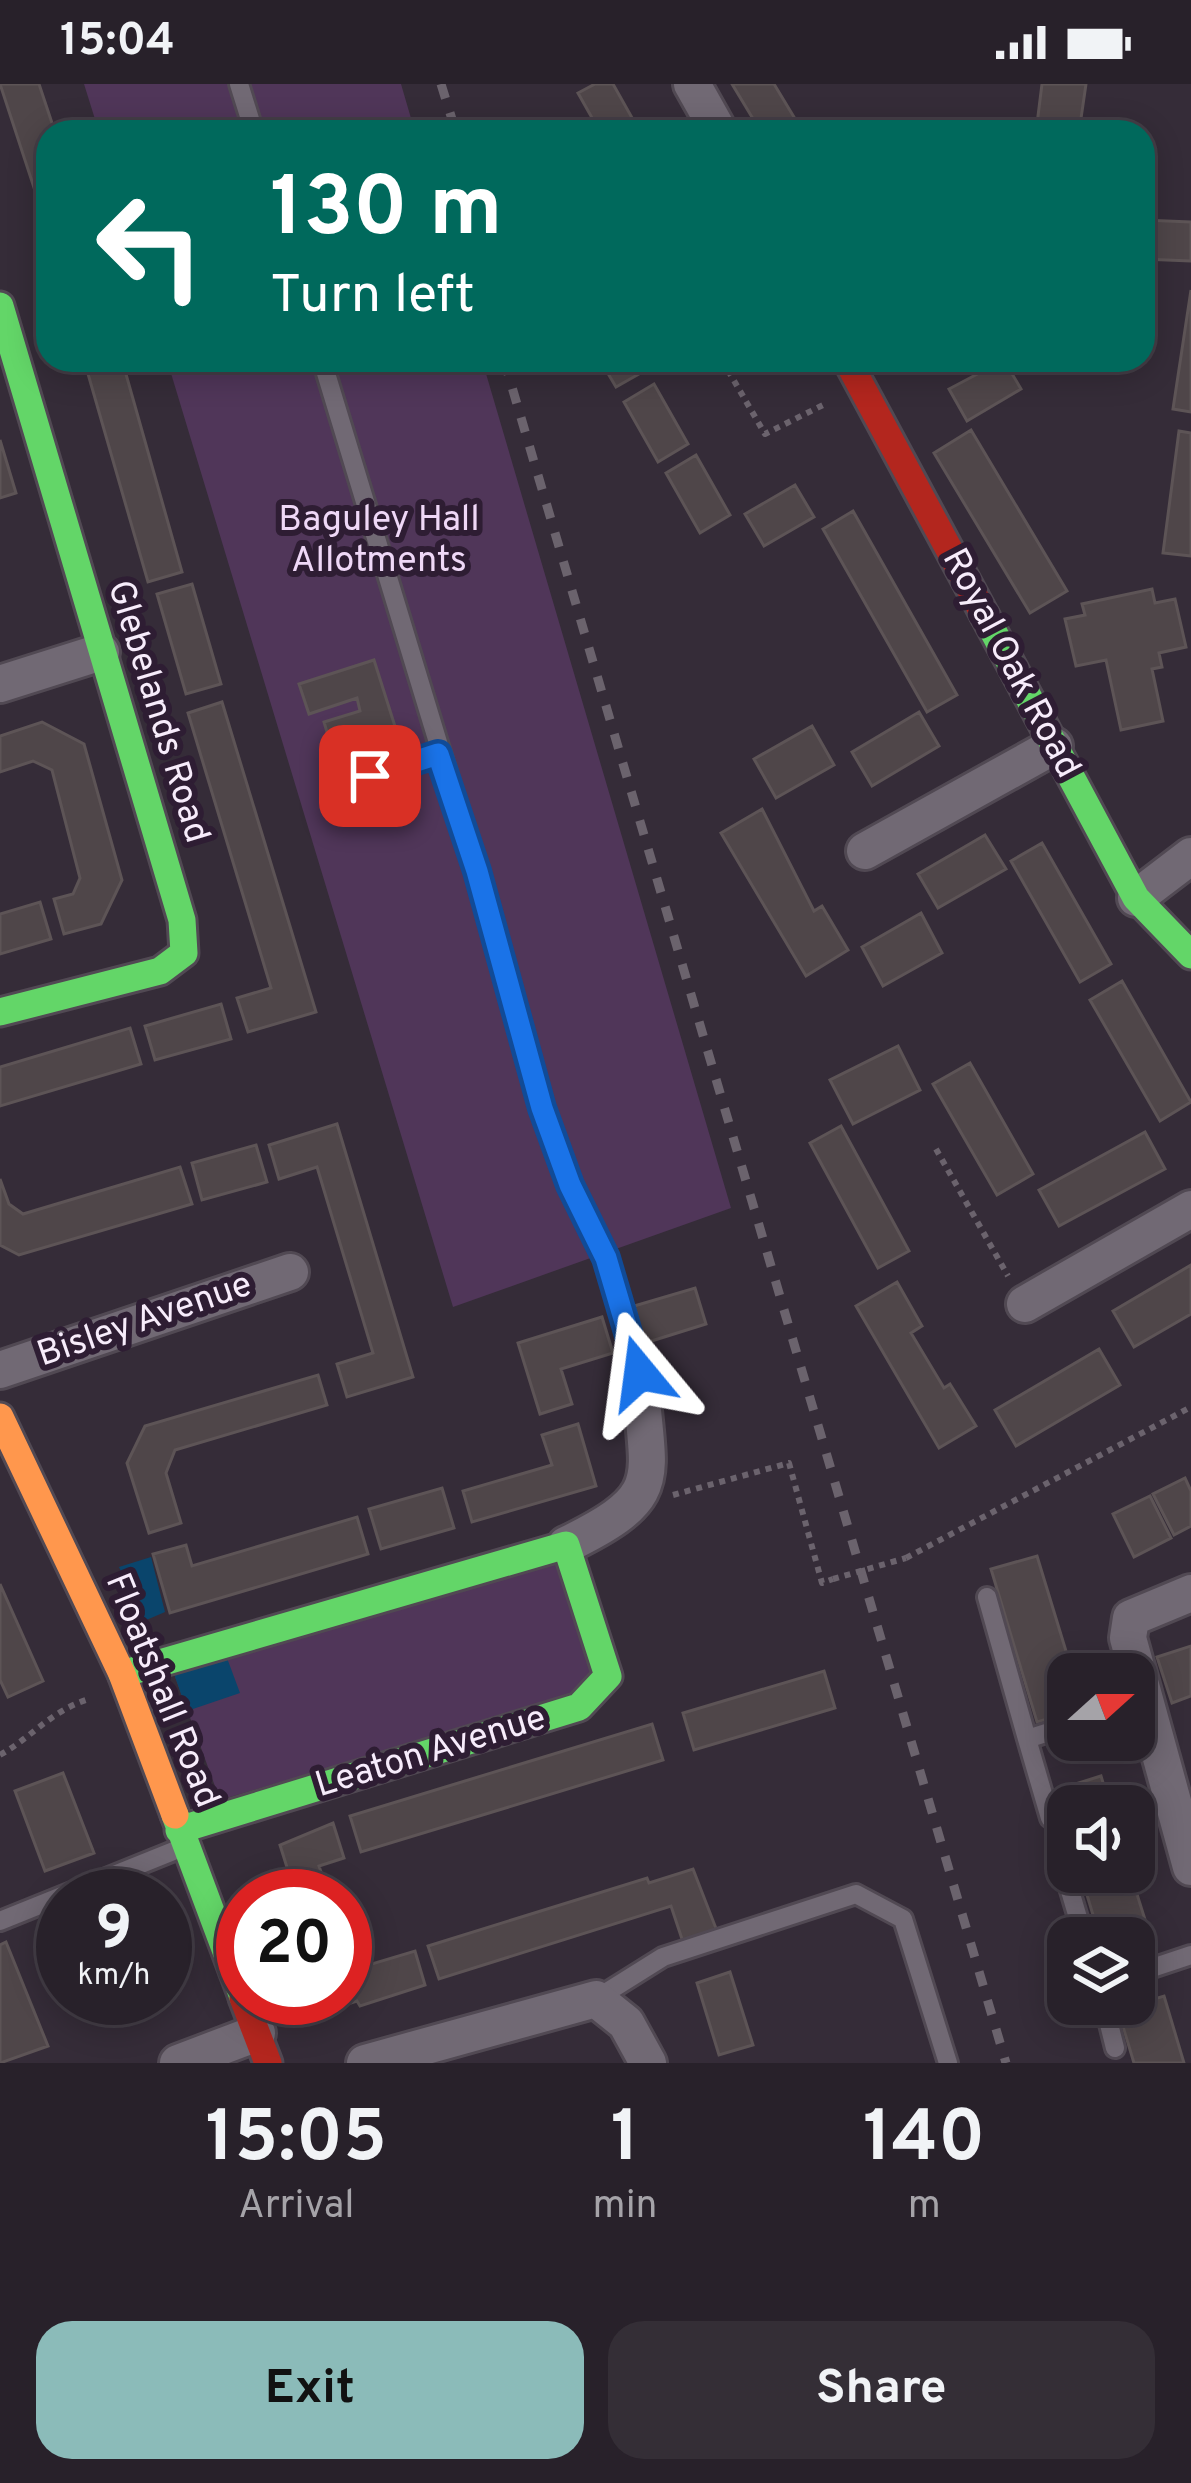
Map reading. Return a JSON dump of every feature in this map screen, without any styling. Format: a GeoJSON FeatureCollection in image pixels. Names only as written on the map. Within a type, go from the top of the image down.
{"type":"FeatureCollection","features":[{"type":"Feature","properties":{"kind":"street"},"geometry":{"type":"LineString","coordinates":[[692,84],[712,120]]}},
{"type":"Feature","properties":{"kind":"street","name":"Glebelands Road"},"geometry":{"type":"LineString","coordinates":[[0,1012],[160,971],[184,953],[182,920],[2,318]]}},
{"type":"Feature","properties":{"kind":"street","name":"Royal Oak Road"},"geometry":{"type":"LineString","coordinates":[[853,372],[1136,898],[1191,955]]}},
{"type":"Feature","properties":{"kind":"street"},"geometry":{"type":"LineString","coordinates":[[0,684],[101,652]]}},
{"type":"Feature","properties":{"kind":"street"},"geometry":{"type":"LineString","coordinates":[[865,851],[1054,746]]}},
{"type":"Feature","properties":{"kind":"street"},"geometry":{"type":"LineString","coordinates":[[1136,898],[1191,856]]}},
{"type":"Feature","properties":{"kind":"street"},"geometry":{"type":"LineString","coordinates":[[1025,1304],[1191,1209]]}},
{"type":"Feature","properties":{"kind":"street","name":"Bisley Avenue"},"geometry":{"type":"LineString","coordinates":[[0,1370],[290,1272]]}},
{"type":"Feature","properties":{"kind":"street"},"geometry":{"type":"LineString","coordinates":[[124,1680],[566,1545],[635,1505],[646,1486],[640,1373]]}},
{"type":"Feature","properties":{"kind":"street","name":"Floatshall Road"},"geometry":{"type":"LineString","coordinates":[[0,1417],[124,1680],[216,1927]]}},
{"type":"Feature","properties":{"kind":"street","name":"Leaton Avenue"},"geometry":{"type":"LineString","coordinates":[[182,1838],[579,1707],[608,1676],[566,1545]]}},
{"type":"Feature","properties":{"kind":"street"},"geometry":{"type":"LineString","coordinates":[[1131,1653],[1132,1618],[1191,1593]]}},
{"type":"Feature","properties":{"kind":"street"},"geometry":{"type":"LineString","coordinates":[[1155,1752],[1191,1867]]}},
{"type":"Feature","properties":{"kind":"street"},"geometry":{"type":"LineString","coordinates":[[364,2063],[596,1999],[626,2024],[648,2063]]}},
{"type":"Feature","properties":{"kind":"street"},"geometry":{"type":"LineString","coordinates":[[178,2063],[263,2048]]}},
{"type":"Feature","properties":{"kind":"lane"},"geometry":{"type":"LineString","coordinates":[[239,84],[250,120]]}},
{"type":"Feature","properties":{"kind":"lane"},"geometry":{"type":"LineString","coordinates":[[326,372],[477,871],[542,1108],[570,1185],[606,1258],[640,1373]]}},
{"type":"Feature","properties":{"kind":"lane"},"geometry":{"type":"LineString","coordinates":[[336,787],[438,754]]}},
{"type":"Feature","properties":{"kind":"lane"},"geometry":{"type":"LineString","coordinates":[[987,1598],[1047,1808]]}},
{"type":"Feature","properties":{"kind":"lane"},"geometry":{"type":"LineString","coordinates":[[1027,1738],[1047,1732]]}},
{"type":"Feature","properties":{"kind":"lane"},"geometry":{"type":"LineString","coordinates":[[0,1921],[182,1838]]}},
{"type":"Feature","properties":{"kind":"lane"},"geometry":{"type":"LineString","coordinates":[[596,1999],[663,1957],[856,1894],[903,1919],[948,2063]]}},
{"type":"Feature","properties":{"kind":"lane"},"geometry":{"type":"LineString","coordinates":[[1155,1967],[1191,1955]]}},
{"type":"Feature","properties":{"kind":"lane"},"geometry":{"type":"LineString","coordinates":[[1109,2025],[1115,2048]]}},
{"type":"Feature","properties":{"kind":"path"},"geometry":{"type":"LineString","coordinates":[[729,372],[765,434],[861,386]]}},
{"type":"Feature","properties":{"kind":"path"},"geometry":{"type":"LineString","coordinates":[[936,1149],[1025,1304]]}},
{"type":"Feature","properties":{"kind":"path"},"geometry":{"type":"LineString","coordinates":[[635,1505],[789,1463],[822,1583],[906,1558],[1191,1407]]}},
{"type":"Feature","properties":{"kind":"path"},"geometry":{"type":"LineString","coordinates":[[0,1755],[27,1740],[51,1712],[124,1680]]}},
{"type":"Feature","properties":{"kind":"green space"},"geometry":{"type":"Polygon","coordinates":[[[84,84],[401,84],[412,120],[95,120],[84,84]]]}},
{"type":"Feature","properties":{"kind":"green space","name":"Baguley Hall Allotments"},"geometry":{"type":"Polygon","coordinates":[[[171,372],[486,372],[731,1208],[453,1307],[171,372]]]}},
{"type":"Feature","properties":{"kind":"green space"},"geometry":{"type":"Polygon","coordinates":[[[570,1557],[598,1688],[220,1800],[169,1660],[570,1557]]]}},
{"type":"Feature","properties":{"kind":"water"},"geometry":{"type":"Polygon","coordinates":[[[151,1557],[165,1612],[144,1621],[119,1567],[151,1557]]]}},
{"type":"Feature","properties":{"kind":"water"},"geometry":{"type":"Polygon","coordinates":[[[227,1658],[240,1693],[187,1711],[174,1674],[227,1658]]]}},
{"type":"Feature","properties":{"kind":"building"},"geometry":{"type":"Polygon","coordinates":[[[0,84],[39,84],[51,120],[36,120],[36,194],[0,84]]]}},
{"type":"Feature","properties":{"kind":"building"},"geometry":{"type":"Polygon","coordinates":[[[595,84],[613,84],[633,120],[593,120],[578,93],[595,84]]]}},
{"type":"Feature","properties":{"kind":"building"},"geometry":{"type":"Polygon","coordinates":[[[732,84],[774,84],[796,120],[754,120],[732,84]]]}},
{"type":"Feature","properties":{"kind":"building"},"geometry":{"type":"Polygon","coordinates":[[[1042,84],[1086,84],[1081,120],[1038,120],[1042,84]]]}},
{"type":"Feature","properties":{"kind":"building"},"geometry":{"type":"Polygon","coordinates":[[[1155,220],[1191,222],[1191,261],[1155,260],[1155,220]]]}},
{"type":"Feature","properties":{"kind":"building"},"geometry":{"type":"Polygon","coordinates":[[[1191,290],[1191,412],[1173,409],[1191,290]]]}},
{"type":"Feature","properties":{"kind":"building"},"geometry":{"type":"Polygon","coordinates":[[[87,372],[125,372],[182,572],[148,582],[87,372]]]}},
{"type":"Feature","properties":{"kind":"building"},"geometry":{"type":"Polygon","coordinates":[[[607,372],[642,372],[616,387],[607,372]]]}},
{"type":"Feature","properties":{"kind":"building"},"geometry":{"type":"Polygon","coordinates":[[[981,372],[1011,372],[1021,389],[967,421],[949,389],[981,372]]]}},
{"type":"Feature","properties":{"kind":"building"},"geometry":{"type":"Polygon","coordinates":[[[654,384],[688,444],[658,462],[624,402],[654,384]]]}},
{"type":"Feature","properties":{"kind":"building"},"geometry":{"type":"Polygon","coordinates":[[[971,430],[1067,591],[1030,613],[934,453],[971,430]]]}},
{"type":"Feature","properties":{"kind":"building"},"geometry":{"type":"Polygon","coordinates":[[[1179,431],[1191,433],[1191,556],[1163,553],[1179,431]]]}},
{"type":"Feature","properties":{"kind":"building"},"geometry":{"type":"Polygon","coordinates":[[[0,440],[16,493],[0,498],[0,440]]]}},
{"type":"Feature","properties":{"kind":"building"},"geometry":{"type":"Polygon","coordinates":[[[696,455],[730,515],[700,533],[666,473],[696,455]]]}},
{"type":"Feature","properties":{"kind":"building"},"geometry":{"type":"Polygon","coordinates":[[[795,485],[814,517],[764,546],[745,514],[795,485]]]}},
{"type":"Feature","properties":{"kind":"building"},"geometry":{"type":"Polygon","coordinates":[[[853,511],[957,695],[927,712],[823,529],[853,511]]]}},
{"type":"Feature","properties":{"kind":"building"},"geometry":{"type":"Polygon","coordinates":[[[192,584],[221,684],[186,694],[157,594],[192,584]]]}},
{"type":"Feature","properties":{"kind":"building"},"geometry":{"type":"Polygon","coordinates":[[[1152,589],[1155,603],[1175,599],[1186,647],[1159,653],[1162,667],[1152,669],[1163,721],[1121,730],[1106,660],[1076,666],[1065,619],[1085,615],[1082,604],[1152,589]]]}},
{"type":"Feature","properties":{"kind":"building"},"geometry":{"type":"Polygon","coordinates":[[[374,660],[399,739],[335,759],[324,722],[360,711],[357,698],[309,714],[299,684],[374,660]]]}},
{"type":"Feature","properties":{"kind":"building"},"geometry":{"type":"Polygon","coordinates":[[[222,702],[316,1012],[248,1032],[237,998],[271,988],[188,713],[222,702]]]}},
{"type":"Feature","properties":{"kind":"building"},"geometry":{"type":"Polygon","coordinates":[[[919,712],[939,746],[872,786],[852,752],[919,712]]]}},
{"type":"Feature","properties":{"kind":"building"},"geometry":{"type":"Polygon","coordinates":[[[42,722],[84,744],[122,880],[101,924],[64,934],[54,899],[73,894],[80,878],[52,770],[33,761],[0,772],[0,736],[42,722]]]}},
{"type":"Feature","properties":{"kind":"building"},"geometry":{"type":"Polygon","coordinates":[[[812,726],[834,765],[776,798],[754,759],[812,726]]]}},
{"type":"Feature","properties":{"kind":"building"},"geometry":{"type":"Polygon","coordinates":[[[762,809],[814,911],[822,906],[848,950],[806,976],[721,833],[762,809]]]}},
{"type":"Feature","properties":{"kind":"building"},"geometry":{"type":"Polygon","coordinates":[[[985,835],[1006,869],[938,908],[918,874],[985,835]]]}},
{"type":"Feature","properties":{"kind":"building"},"geometry":{"type":"Polygon","coordinates":[[[1042,843],[1111,964],[1080,982],[1011,861],[1042,843]]]}},
{"type":"Feature","properties":{"kind":"building"},"geometry":{"type":"Polygon","coordinates":[[[40,902],[51,939],[0,954],[0,914],[40,902]]]}},
{"type":"Feature","properties":{"kind":"building"},"geometry":{"type":"Polygon","coordinates":[[[921,913],[942,953],[883,986],[862,947],[921,913]]]}},
{"type":"Feature","properties":{"kind":"building"},"geometry":{"type":"Polygon","coordinates":[[[1122,981],[1191,1102],[1160,1121],[1090,1000],[1122,981]]]}},
{"type":"Feature","properties":{"kind":"building"},"geometry":{"type":"Polygon","coordinates":[[[221,1004],[231,1039],[155,1060],[145,1026],[221,1004]]]}},
{"type":"Feature","properties":{"kind":"building"},"geometry":{"type":"Polygon","coordinates":[[[130,1028],[141,1064],[0,1106],[0,1067],[130,1028]]]}},
{"type":"Feature","properties":{"kind":"building"},"geometry":{"type":"Polygon","coordinates":[[[898,1046],[920,1090],[853,1124],[830,1080],[898,1046]]]}},
{"type":"Feature","properties":{"kind":"building"},"geometry":{"type":"Polygon","coordinates":[[[970,1063],[1033,1174],[997,1195],[933,1084],[970,1063]]]}},
{"type":"Feature","properties":{"kind":"building"},"geometry":{"type":"Polygon","coordinates":[[[337,1124],[413,1377],[347,1397],[337,1364],[373,1353],[317,1167],[279,1179],[269,1145],[337,1124]]]}},
{"type":"Feature","properties":{"kind":"building"},"geometry":{"type":"Polygon","coordinates":[[[841,1126],[909,1251],[878,1268],[810,1143],[841,1126]]]}},
{"type":"Feature","properties":{"kind":"building"},"geometry":{"type":"Polygon","coordinates":[[[1145,1132],[1165,1169],[1059,1226],[1039,1190],[1145,1132]]]}},
{"type":"Feature","properties":{"kind":"building"},"geometry":{"type":"Polygon","coordinates":[[[256,1145],[267,1182],[202,1200],[192,1163],[256,1145]]]}},
{"type":"Feature","properties":{"kind":"building"},"geometry":{"type":"Polygon","coordinates":[[[180,1167],[192,1204],[19,1255],[0,1245],[0,1179],[9,1204],[23,1214],[180,1167]]]}},
{"type":"Feature","properties":{"kind":"building"},"geometry":{"type":"Polygon","coordinates":[[[1191,1265],[1191,1314],[1134,1347],[1113,1311],[1191,1265]]]}},
{"type":"Feature","properties":{"kind":"building"},"geometry":{"type":"Polygon","coordinates":[[[897,1282],[922,1326],[911,1333],[944,1388],[950,1384],[976,1426],[939,1448],[856,1306],[897,1282]]]}},
{"type":"Feature","properties":{"kind":"building"},"geometry":{"type":"Polygon","coordinates":[[[695,1288],[706,1324],[645,1343],[634,1306],[695,1288]]]}},
{"type":"Feature","properties":{"kind":"building"},"geometry":{"type":"Polygon","coordinates":[[[602,1317],[613,1353],[561,1369],[572,1404],[540,1414],[518,1343],[602,1317]]]}},
{"type":"Feature","properties":{"kind":"building"},"geometry":{"type":"Polygon","coordinates":[[[1099,1349],[1120,1385],[1016,1446],[995,1410],[1099,1349]]]}},
{"type":"Feature","properties":{"kind":"building"},"geometry":{"type":"Polygon","coordinates":[[[318,1375],[327,1405],[175,1450],[166,1473],[181,1523],[149,1533],[127,1463],[145,1426],[318,1375]]]}},
{"type":"Feature","properties":{"kind":"building"},"geometry":{"type":"Polygon","coordinates":[[[578,1424],[596,1486],[472,1522],[463,1491],[552,1465],[542,1435],[578,1424]]]}},
{"type":"Feature","properties":{"kind":"building"},"geometry":{"type":"Polygon","coordinates":[[[1185,1478],[1191,1491],[1191,1526],[1174,1535],[1153,1494],[1185,1478]]]}},
{"type":"Feature","properties":{"kind":"building"},"geometry":{"type":"Polygon","coordinates":[[[442,1488],[454,1528],[381,1549],[369,1509],[442,1488]]]}},
{"type":"Feature","properties":{"kind":"building"},"geometry":{"type":"Polygon","coordinates":[[[1150,1496],[1171,1538],[1134,1557],[1113,1514],[1150,1496]]]}},
{"type":"Feature","properties":{"kind":"building"},"geometry":{"type":"Polygon","coordinates":[[[357,1517],[368,1554],[170,1613],[153,1554],[186,1545],[192,1566],[357,1517]]]}},
{"type":"Feature","properties":{"kind":"building"},"geometry":{"type":"Polygon","coordinates":[[[1037,1556],[1067,1653],[1047,1653],[1047,1719],[1037,1722],[991,1569],[1037,1556]]]}},
{"type":"Feature","properties":{"kind":"building"},"geometry":{"type":"Polygon","coordinates":[[[0,1584],[43,1681],[8,1697],[0,1680],[0,1584]]]}},
{"type":"Feature","properties":{"kind":"building"},"geometry":{"type":"Polygon","coordinates":[[[1191,1646],[1191,1696],[1172,1703],[1157,1657],[1191,1646]]]}},
{"type":"Feature","properties":{"kind":"building"},"geometry":{"type":"Polygon","coordinates":[[[824,1671],[835,1708],[694,1750],[683,1713],[824,1671]]]}},
{"type":"Feature","properties":{"kind":"building"},"geometry":{"type":"Polygon","coordinates":[[[652,1724],[663,1760],[361,1852],[350,1816],[652,1724]]]}},
{"type":"Feature","properties":{"kind":"building"},"geometry":{"type":"Polygon","coordinates":[[[63,1773],[94,1853],[44,1869],[15,1791],[63,1773]]]}},
{"type":"Feature","properties":{"kind":"building"},"geometry":{"type":"Polygon","coordinates":[[[1101,1776],[1104,1785],[1072,1785],[1101,1776]]]}},
{"type":"Feature","properties":{"kind":"building"},"geometry":{"type":"Polygon","coordinates":[[[333,1823],[344,1858],[320,1869],[288,1869],[280,1845],[333,1823]]]}},
{"type":"Feature","properties":{"kind":"building"},"geometry":{"type":"Polygon","coordinates":[[[693,1869],[717,1931],[683,1942],[671,1906],[439,1979],[428,1946],[647,1878],[649,1883],[693,1869]]]}},
{"type":"Feature","properties":{"kind":"building"},"geometry":{"type":"Polygon","coordinates":[[[1086,1893],[1137,1893],[1144,1917],[1094,1917],[1086,1893]]]}},
{"type":"Feature","properties":{"kind":"building"},"geometry":{"type":"Polygon","coordinates":[[[6,1942],[48,2046],[0,2063],[0,1945],[6,1942]]]}},
{"type":"Feature","properties":{"kind":"building"},"geometry":{"type":"Polygon","coordinates":[[[415,1951],[425,1985],[372,2002],[372,1964],[415,1951]]]}},
{"type":"Feature","properties":{"kind":"building"},"geometry":{"type":"Polygon","coordinates":[[[730,1972],[753,2045],[719,2055],[697,1983],[730,1972]]]}},
{"type":"Feature","properties":{"kind":"building"},"geometry":{"type":"Polygon","coordinates":[[[1164,1996],[1184,2063],[1134,2063],[1123,2025],[1155,2025],[1155,1999],[1164,1996]]]}},
{"type":"Feature","properties":{"kind":"railway"},"geometry":{"type":"LineString","coordinates":[[441,84],[452,120]]}},
{"type":"Feature","properties":{"kind":"railway"},"geometry":{"type":"LineString","coordinates":[[508,372],[1006,2063]]}},
{"type":"Feature","properties":{"kind":"traffic: fast"},"geometry":{"type":"LineString","coordinates":[[0,306],[182,920],[184,953],[160,971],[0,1012]]}},
{"type":"Feature","properties":{"kind":"traffic: fast"},"geometry":{"type":"LineString","coordinates":[[985,616],[1136,898],[1191,955]]}},
{"type":"Feature","properties":{"kind":"traffic: fast"},"geometry":{"type":"LineString","coordinates":[[122,1674],[566,1545],[608,1676],[579,1707],[179,1830]]}},
{"type":"Feature","properties":{"kind":"traffic: fast"},"geometry":{"type":"LineString","coordinates":[[175,1815],[216,1925]]}},
{"type":"Feature","properties":{"kind":"traffic: slow"},"geometry":{"type":"LineString","coordinates":[[0,1417],[122,1674],[175,1815]]}},
{"type":"Feature","properties":{"kind":"traffic: jam"},"geometry":{"type":"LineString","coordinates":[[853,372],[985,616]]}},
{"type":"Feature","properties":{"kind":"traffic: jam"},"geometry":{"type":"LineString","coordinates":[[253,2025],[268,2063]]}},
{"type":"Feature","properties":{"kind":"route"},"geometry":{"type":"LineString","coordinates":[[370,776],[438,754],[477,871],[542,1108],[570,1185],[606,1258],[640,1373]]}}]}
